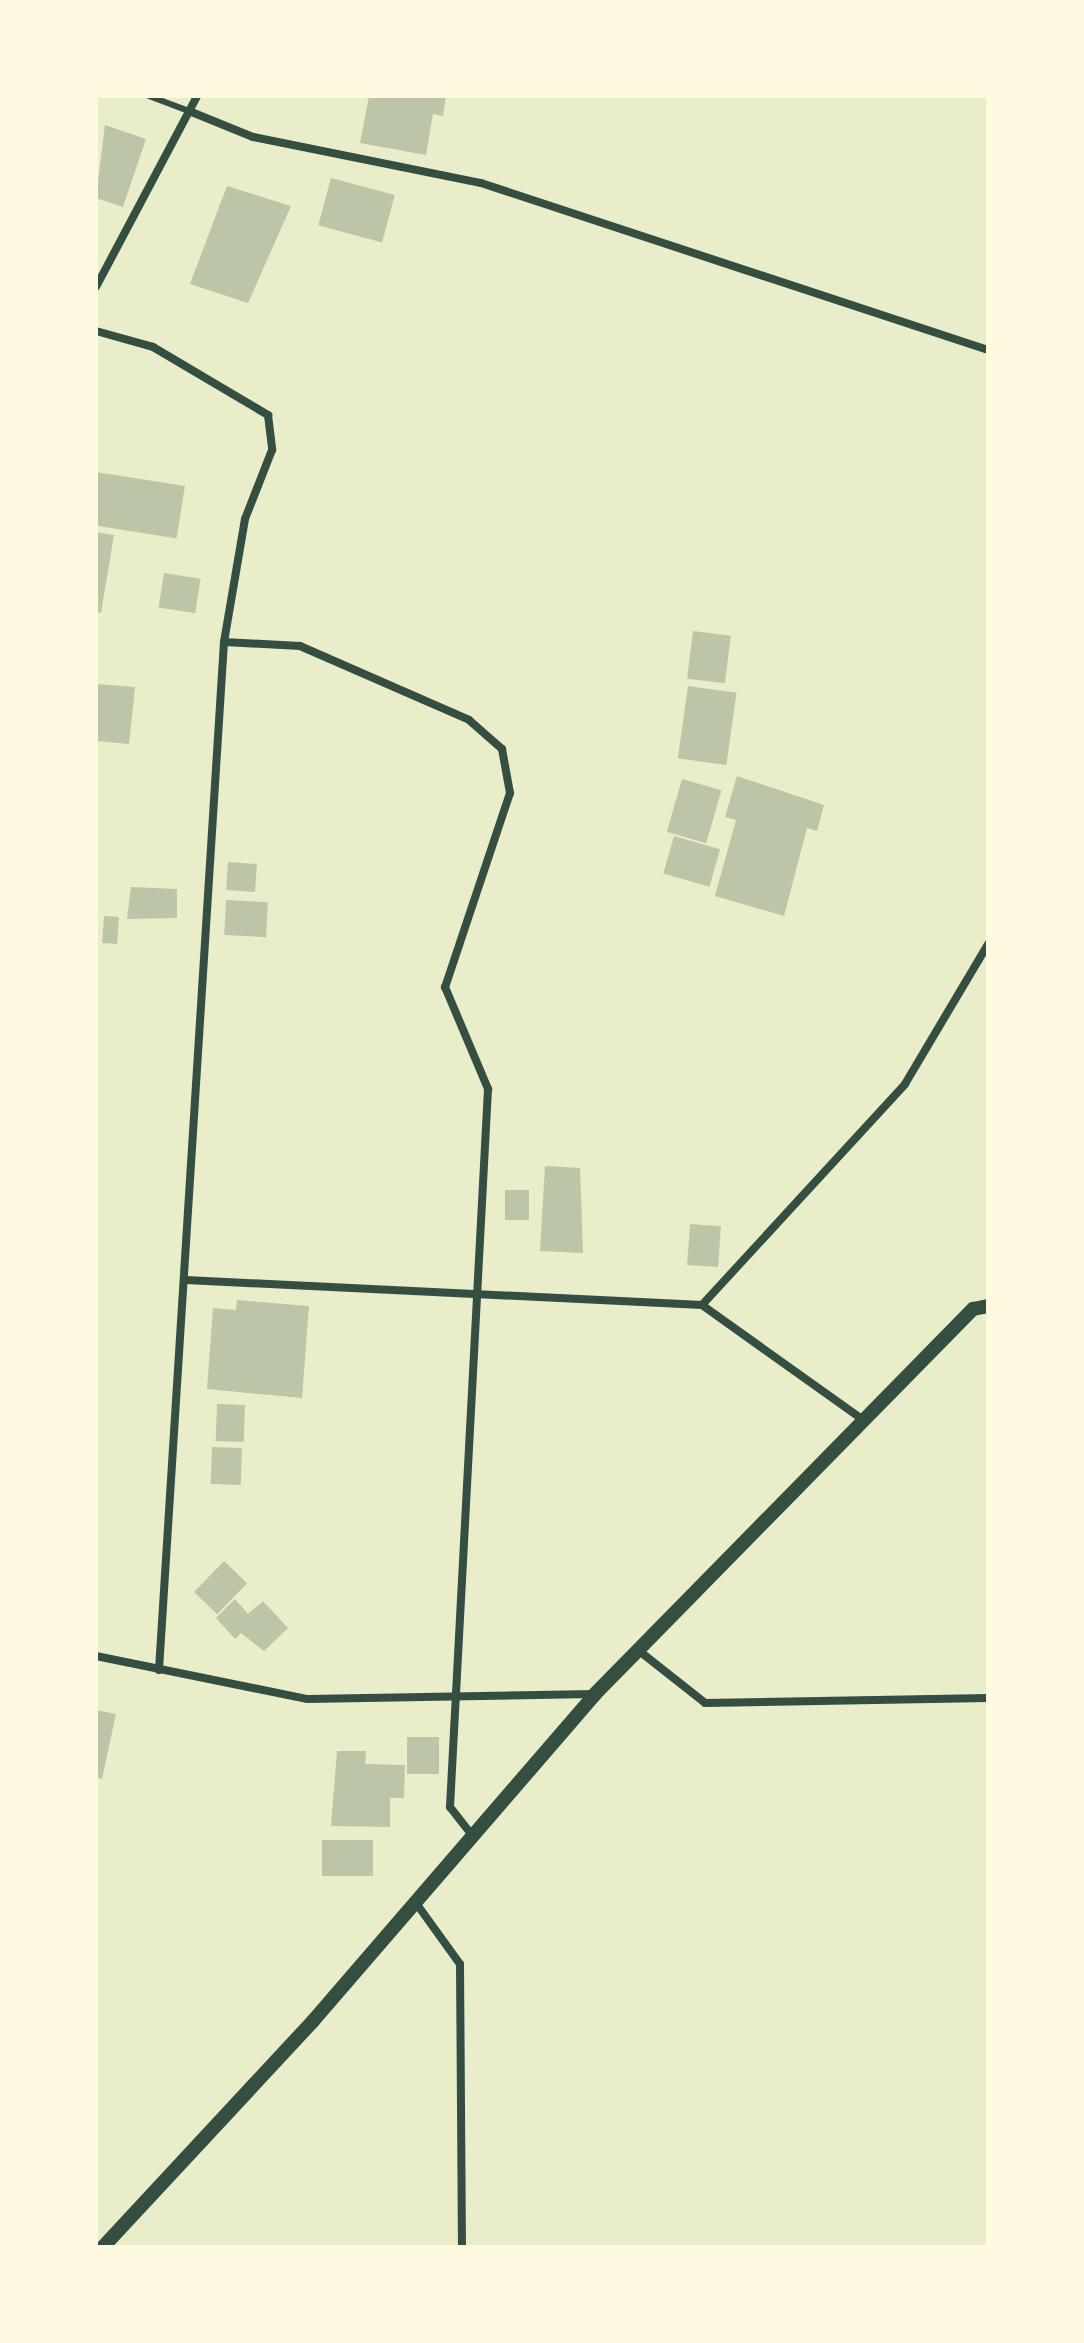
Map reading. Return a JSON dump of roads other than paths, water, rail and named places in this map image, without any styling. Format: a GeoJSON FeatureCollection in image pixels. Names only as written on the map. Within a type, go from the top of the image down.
{"type":"FeatureCollection","features":[{"type":"Feature","properties":{"kind":"street"},"geometry":{"type":"LineString","coordinates":[[96,287],[197,96]]}},
{"type":"Feature","properties":{"kind":"street"},"geometry":{"type":"LineString","coordinates":[[189,111],[253,137],[481,183],[988,350]]}},
{"type":"Feature","properties":{"kind":"street"},"geometry":{"type":"LineString","coordinates":[[96,331],[153,347],[268,415],[272,450],[245,519],[224,642],[159,1670]]}},
{"type":"Feature","properties":{"kind":"street"},"geometry":{"type":"LineString","coordinates":[[224,642],[300,646],[469,720],[502,749],[510,793],[445,987],[488,1089],[481,1289],[450,1807],[473,1836]]}},
{"type":"Feature","properties":{"kind":"street"},"geometry":{"type":"LineString","coordinates":[[702,1305],[905,1084],[988,944]]}},
{"type":"Feature","properties":{"kind":"street"},"geometry":{"type":"LineString","coordinates":[[186,1280],[481,1289],[702,1305],[862,1419]]}},
{"type":"Feature","properties":{"kind":"street"},"geometry":{"type":"LineString","coordinates":[[103,2247],[416,1903],[595,1694],[973,1309],[988,1306]]}},
{"type":"Feature","properties":{"kind":"street"},"geometry":{"type":"LineString","coordinates":[[638,1650],[705,1703],[988,1698]]}},
{"type":"Feature","properties":{"kind":"street"},"geometry":{"type":"LineString","coordinates":[[96,1656],[308,1699],[595,1694]]}},
{"type":"Feature","properties":{"kind":"street"},"geometry":{"type":"LineString","coordinates":[[416,1903],[460,1964],[462,2247]]}},
{"type":"Feature","properties":{"kind":"lane"},"geometry":{"type":"LineString","coordinates":[[149,96],[189,111]]}}]}
